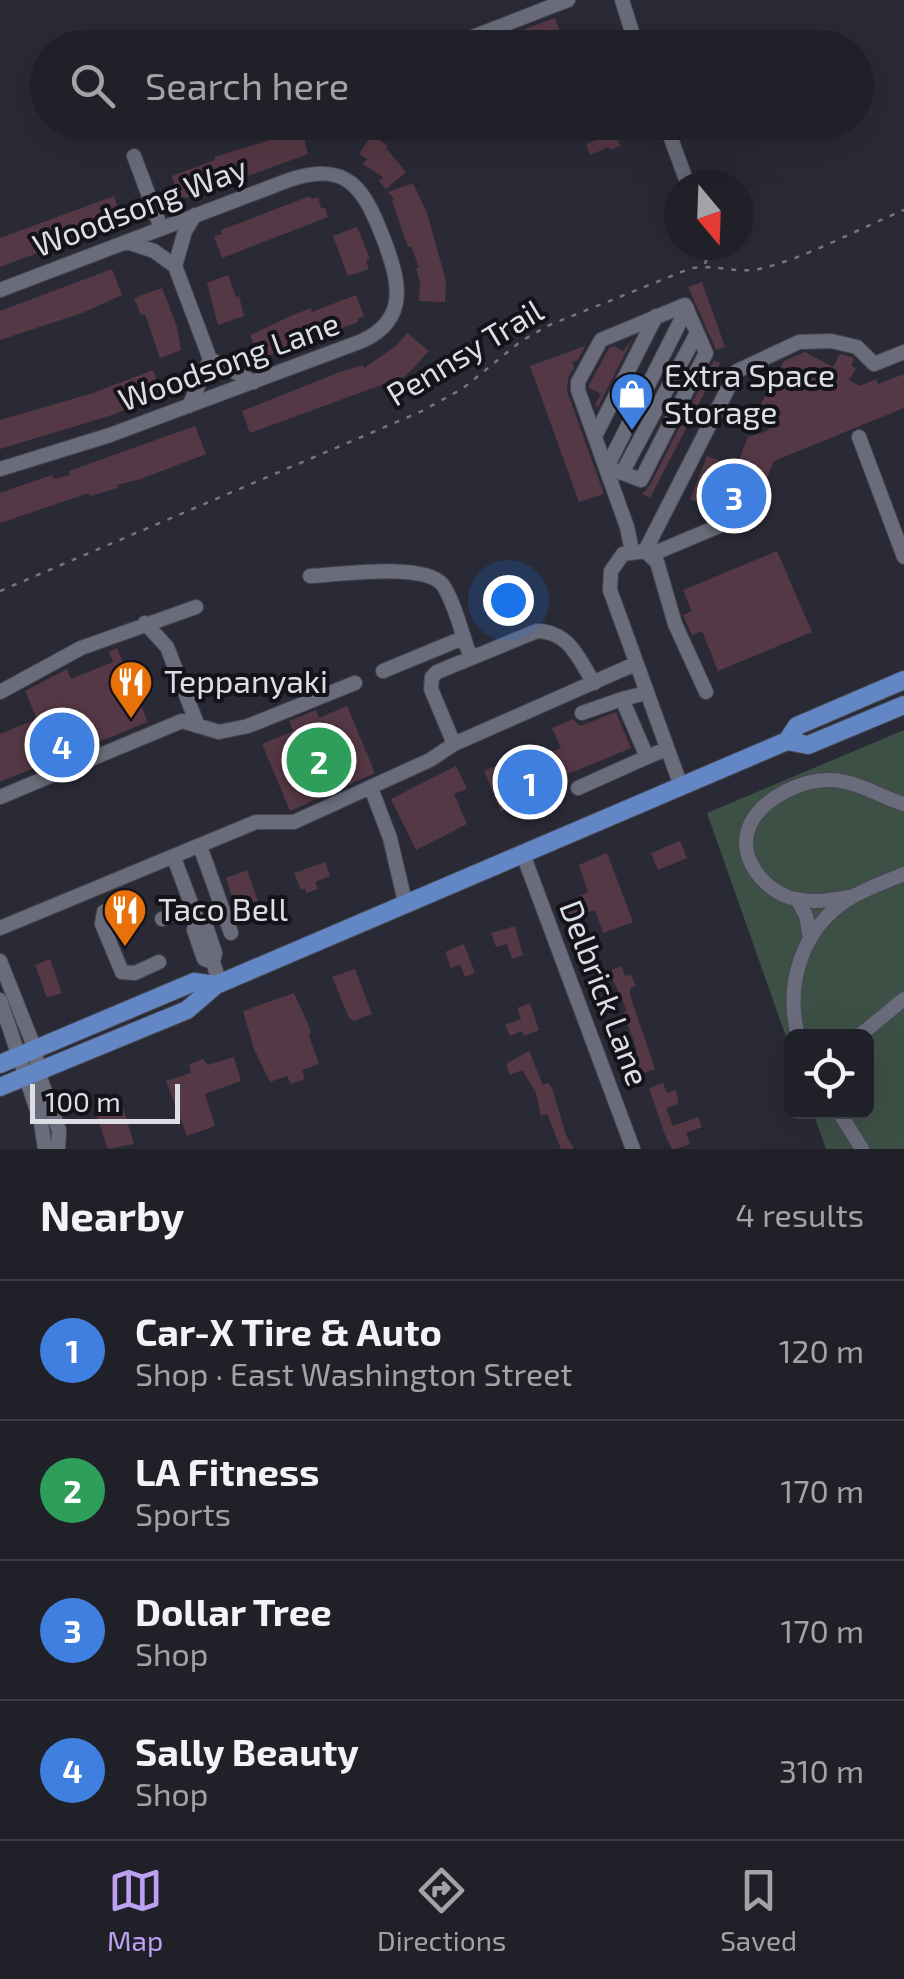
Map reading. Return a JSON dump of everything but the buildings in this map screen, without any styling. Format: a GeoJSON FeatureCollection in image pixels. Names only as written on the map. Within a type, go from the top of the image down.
{"type":"FeatureCollection","features":[{"type":"Feature","properties":{"kind":"main road"},"geometry":{"type":"LineString","coordinates":[[0,1088],[187,1010],[218,985],[788,741],[799,725],[904,680]]}},
{"type":"Feature","properties":{"kind":"main road"},"geometry":{"type":"LineString","coordinates":[[788,741],[808,745],[904,704]]}},
{"type":"Feature","properties":{"kind":"main road"},"geometry":{"type":"LineString","coordinates":[[0,1064],[194,982],[218,985]]}},
{"type":"Feature","properties":{"kind":"street"},"geometry":{"type":"LineString","coordinates":[[491,30],[568,0]]}},
{"type":"Feature","properties":{"kind":"street"},"geometry":{"type":"LineString","coordinates":[[622,0],[631,30]]}},
{"type":"Feature","properties":{"kind":"street"},"geometry":{"type":"LineString","coordinates":[[671,140],[682,170]]}},
{"type":"Feature","properties":{"kind":"street"},"geometry":{"type":"LineString","coordinates":[[134,156],[161,228]]}},
{"type":"Feature","properties":{"kind":"street","name":"Woodsong Way"},"geometry":{"type":"LineString","coordinates":[[0,290],[303,174],[323,172],[360,188],[372,206],[384,239]]}},
{"type":"Feature","properties":{"kind":"street"},"geometry":{"type":"LineString","coordinates":[[194,215],[185,231],[176,266],[210,358],[254,382]]}},
{"type":"Feature","properties":{"kind":"street","name":"Woodsong Lane"},"geometry":{"type":"LineString","coordinates":[[0,470],[110,436],[362,341],[383,327],[394,310],[398,286],[384,239]]}},
{"type":"Feature","properties":{"kind":"street"},"geometry":{"type":"LineString","coordinates":[[127,242],[154,251],[176,266]]}},
{"type":"Feature","properties":{"kind":"street"},"geometry":{"type":"LineString","coordinates":[[606,467],[622,473],[698,333],[685,305],[622,330],[595,346],[578,382],[595,436],[627,527],[642,552],[657,562],[676,624],[706,692]]}},
{"type":"Feature","properties":{"kind":"street"},"geometry":{"type":"LineString","coordinates":[[606,467],[687,308]]}},
{"type":"Feature","properties":{"kind":"street"},"geometry":{"type":"LineString","coordinates":[[595,436],[656,316]]}},
{"type":"Feature","properties":{"kind":"street"},"geometry":{"type":"LineString","coordinates":[[642,552],[737,371],[799,342],[830,340],[857,347],[874,364],[904,352]]}},
{"type":"Feature","properties":{"kind":"street"},"geometry":{"type":"LineString","coordinates":[[189,406],[210,358]]}},
{"type":"Feature","properties":{"kind":"street"},"geometry":{"type":"LineString","coordinates":[[859,438],[904,557]]}},
{"type":"Feature","properties":{"kind":"street"},"geometry":{"type":"LineString","coordinates":[[681,786],[610,590],[612,570],[616,562],[719,526]]}},
{"type":"Feature","properties":{"kind":"street"},"geometry":{"type":"LineString","coordinates":[[310,576],[407,572],[429,575],[442,585],[471,658]]}},
{"type":"Feature","properties":{"kind":"street"},"geometry":{"type":"LineString","coordinates":[[0,692],[80,648],[196,607]]}},
{"type":"Feature","properties":{"kind":"street"},"geometry":{"type":"LineString","coordinates":[[145,623],[167,647],[198,726]]}},
{"type":"Feature","properties":{"kind":"street"},"geometry":{"type":"LineString","coordinates":[[454,744],[431,689],[432,677],[471,658],[537,631],[553,631],[567,641],[594,683]]}},
{"type":"Feature","properties":{"kind":"street"},"geometry":{"type":"LineString","coordinates":[[384,671],[463,638]]}},
{"type":"Feature","properties":{"kind":"street"},"geometry":{"type":"LineString","coordinates":[[0,928],[62,911],[256,822],[294,822],[430,760],[454,744],[635,664]]}},
{"type":"Feature","properties":{"kind":"street"},"geometry":{"type":"LineString","coordinates":[[0,797],[182,721],[219,732],[248,726],[355,682]]}},
{"type":"Feature","properties":{"kind":"street"},"geometry":{"type":"LineString","coordinates":[[582,713],[610,701],[646,693]]}},
{"type":"Feature","properties":{"kind":"street"},"geometry":{"type":"LineString","coordinates":[[622,699],[646,757]]}},
{"type":"Feature","properties":{"kind":"street"},"geometry":{"type":"LineString","coordinates":[[578,788],[667,749]]}},
{"type":"Feature","properties":{"kind":"street"},"geometry":{"type":"LineString","coordinates":[[850,897],[796,899],[764,884],[748,852],[751,822],[762,808],[806,784],[830,780],[901,806]]}},
{"type":"Feature","properties":{"kind":"street"},"geometry":{"type":"LineString","coordinates":[[370,788],[390,838],[406,906]]}},
{"type":"Feature","properties":{"kind":"street"},"geometry":{"type":"LineString","coordinates":[[200,846],[230,932]]}},
{"type":"Feature","properties":{"kind":"street","name":"Delbrick Lane"},"geometry":{"type":"LineString","coordinates":[[524,856],[633,1149]]}},
{"type":"Feature","properties":{"kind":"street"},"geometry":{"type":"LineString","coordinates":[[174,858],[194,913],[194,930],[204,959],[212,962],[218,985]]}},
{"type":"Feature","properties":{"kind":"street"},"geometry":{"type":"LineString","coordinates":[[797,1029],[792,1005],[794,984],[810,938],[834,909],[850,897],[904,874]]}},
{"type":"Feature","properties":{"kind":"street"},"geometry":{"type":"LineString","coordinates":[[134,899],[104,912],[102,924],[122,972],[135,973],[159,962]]}},
{"type":"Feature","properties":{"kind":"street"},"geometry":{"type":"LineString","coordinates":[[796,899],[806,916],[810,938]]}},
{"type":"Feature","properties":{"kind":"street"},"geometry":{"type":"LineString","coordinates":[[162,920],[194,913]]}},
{"type":"Feature","properties":{"kind":"street"},"geometry":{"type":"LineString","coordinates":[[0,961],[27,1052],[46,1149]]}},
{"type":"Feature","properties":{"kind":"street"},"geometry":{"type":"LineString","coordinates":[[868,1029],[904,999]]}},
{"type":"Feature","properties":{"kind":"street"},"geometry":{"type":"LineString","coordinates":[[0,1000],[27,1052]]}},
{"type":"Feature","properties":{"kind":"street"},"geometry":{"type":"LineString","coordinates":[[31,1074],[59,1130],[58,1149]]}},
{"type":"Feature","properties":{"kind":"street"},"geometry":{"type":"LineString","coordinates":[[844,1119],[862,1149]]}},
{"type":"Feature","properties":{"kind":"path","name":"Pennsy Trail"},"geometry":{"type":"LineString","coordinates":[[0,590],[420,412],[462,389],[520,342],[547,326],[705,265],[738,272],[770,266],[904,210]]}},
{"type":"Feature","properties":{"kind":"path"},"geometry":{"type":"LineString","coordinates":[[705,265],[707,260]]}},
{"type":"Feature","properties":{"kind":"green space"},"geometry":{"type":"Polygon","coordinates":[[[904,730],[904,1149],[826,1149],[815,1119],[874,1119],[874,1029],[784,1031],[707,813],[904,730]]]}},
{"type":"Feature","properties":{"kind":"place","name":"Extra Space Storage"},"geometry":{"type":"Point","coordinates":[632,432]}},
{"type":"Feature","properties":{"kind":"place","name":"Dollar Tree"},"geometry":{"type":"Point","coordinates":[734,496]}},
{"type":"Feature","properties":{"kind":"place","name":"Teppanyaki"},"geometry":{"type":"Point","coordinates":[131,720]}},
{"type":"Feature","properties":{"kind":"place","name":"Sally Beauty"},"geometry":{"type":"Point","coordinates":[62,745]}},
{"type":"Feature","properties":{"kind":"place","name":"LA Fitness"},"geometry":{"type":"Point","coordinates":[319,760]}},
{"type":"Feature","properties":{"kind":"place","name":"Car-X Tire & Auto"},"geometry":{"type":"Point","coordinates":[530,782]}},
{"type":"Feature","properties":{"kind":"place","name":"Taco Bell"},"geometry":{"type":"Point","coordinates":[125,948]}}]}
